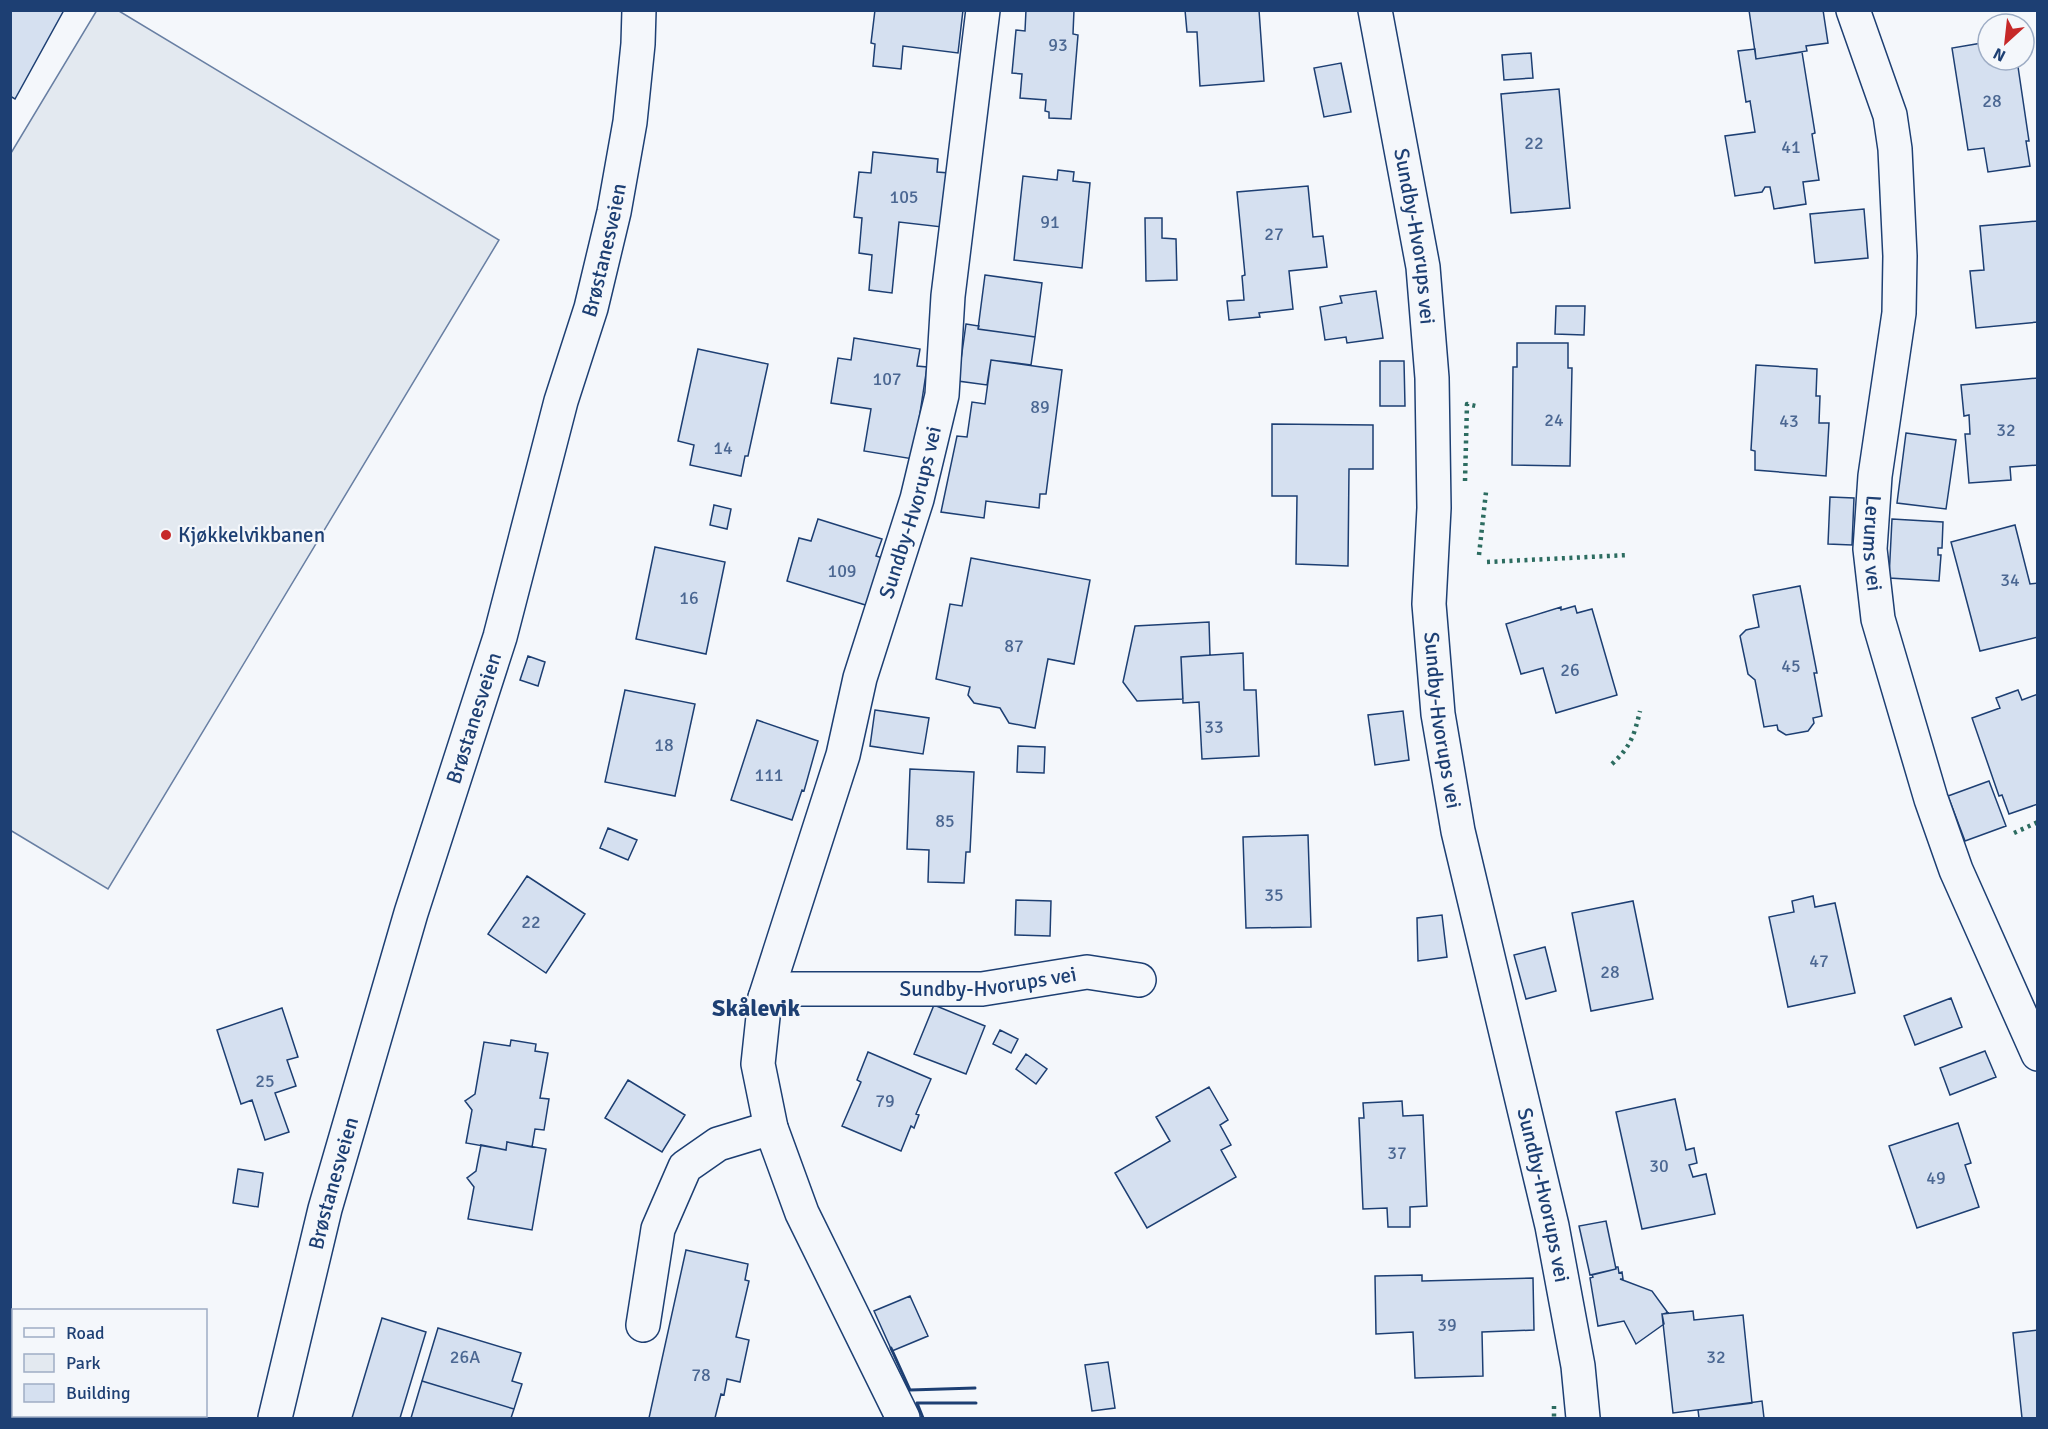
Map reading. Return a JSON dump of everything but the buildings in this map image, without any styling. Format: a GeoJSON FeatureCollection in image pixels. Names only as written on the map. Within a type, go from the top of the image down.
{"type":"FeatureCollection","features":[{"type":"Feature","properties":{"kind":"street","name":"Brøstanesveien"},"geometry":{"type":"LineString","coordinates":[[275,1419],[325,1209],[411,913],[500,637],[561,401],[591,308],[614,212],[630,122],[639,10]]}},
{"type":"Feature","properties":{"kind":"street","name":"Sundby-Hvorups vei"},"geometry":{"type":"LineString","coordinates":[[903,1419],[802,1213],[771,1128],[758,1064],[765,998],[843,755],[860,678],[917,499],[942,395],[948,296],[983,10]]}},
{"type":"Feature","properties":{"kind":"street","name":"Sundby-Hvorups vei"},"geometry":{"type":"LineString","coordinates":[[1375,10],[1421,256],[1427,309],[1432,378],[1434,508],[1429,604],[1438,714],[1458,831],[1552,1226],[1578,1366],[1583,1419]]}},
{"type":"Feature","properties":{"kind":"street","name":"Lerums vei"},"geometry":{"type":"LineString","coordinates":[[1853,10],[1890,115],[1895,149],[1900,244],[1899,313],[1875,476],[1870,549],[1878,619],[1931,800],[1956,870],[2037,1054]]}},
{"type":"Feature","properties":{"kind":"street","name":"Sundby-Hvorups vei"},"geometry":{"type":"LineString","coordinates":[[765,998],[792,989],[982,989],[1087,972],[1139,980]]}},
{"type":"Feature","properties":{"kind":"street"},"geometry":{"type":"LineString","coordinates":[[643,1325],[658,1229],[685,1167],[718,1144],[771,1128]]}},
{"type":"Feature","properties":{"kind":"green space","name":"Kjøkkelvikbanen"},"geometry":{"type":"Polygon","coordinates":[[[97,10],[119,11],[499,240],[108,889],[10,830],[11,153],[97,10]]]}},
{"type":"Feature","properties":{"kind":"hedge"},"geometry":{"type":"LineString","coordinates":[[1465,481],[1467,404],[1476,406]]}},
{"type":"Feature","properties":{"kind":"hedge"},"geometry":{"type":"LineString","coordinates":[[1479,555],[1486,492]]}},
{"type":"Feature","properties":{"kind":"hedge"},"geometry":{"type":"LineString","coordinates":[[1487,562],[1628,555]]}},
{"type":"Feature","properties":{"kind":"hedge"},"geometry":{"type":"LineString","coordinates":[[1612,764],[1624,752],[1631,740],[1640,711]]}},
{"type":"Feature","properties":{"kind":"hedge"},"geometry":{"type":"LineString","coordinates":[[2014,833],[2038,822]]}},
{"type":"Feature","properties":{"kind":"hedge"},"geometry":{"type":"LineString","coordinates":[[1554,1406],[1554,1418]]}},
{"type":"Feature","properties":{"kind":"wall"},"geometry":{"type":"LineString","coordinates":[[891,1348],[910,1390],[975,1388]]}},
{"type":"Feature","properties":{"kind":"wall"},"geometry":{"type":"LineString","coordinates":[[923,1418],[917,1403],[976,1403]]}},
{"type":"Feature","properties":{"kind":"place","name":"Kjøkkelvikbanen"},"geometry":{"type":"Point","coordinates":[166,535]}},
{"type":"Feature","properties":{"kind":"district","name":"Skålevik"},"geometry":{"type":"Point","coordinates":[756,1008]}}]}
